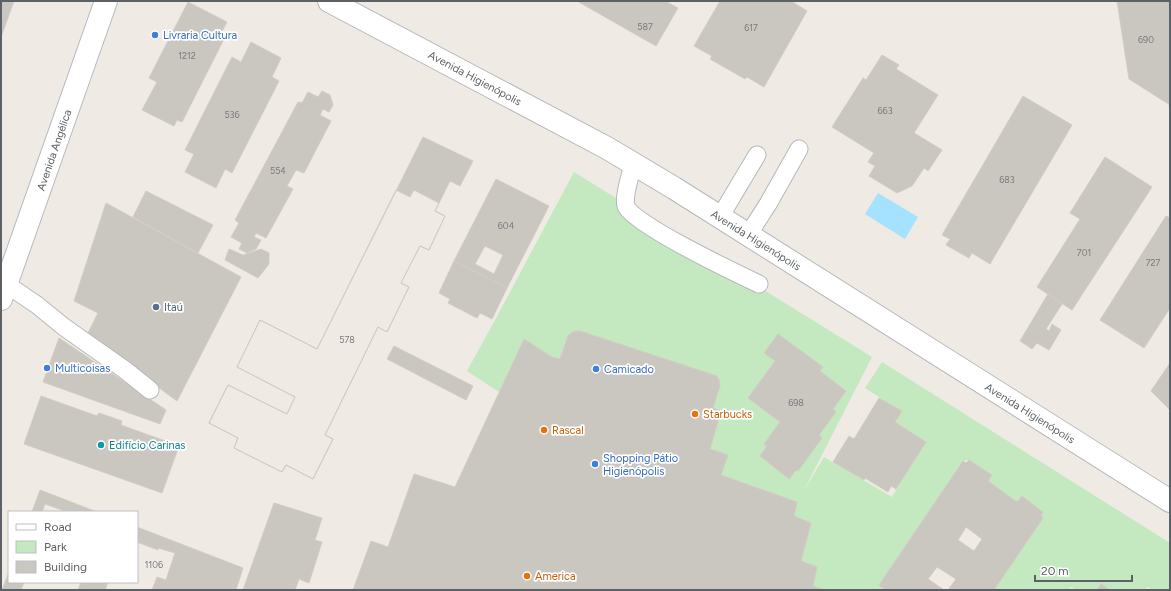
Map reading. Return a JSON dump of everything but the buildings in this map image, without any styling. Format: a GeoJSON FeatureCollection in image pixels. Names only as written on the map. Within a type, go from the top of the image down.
{"type":"FeatureCollection","features":[{"type":"Feature","properties":{"kind":"street","name":"Avenida Angélica"},"geometry":{"type":"LineString","coordinates":[[5,278],[106,1]]}},
{"type":"Feature","properties":{"kind":"street","name":"Avenida Higienópolis"},"geometry":{"type":"LineString","coordinates":[[329,1],[607,148],[674,188],[1170,501]]}},
{"type":"Feature","properties":{"kind":"lane"},"geometry":{"type":"LineString","coordinates":[[748,235],[768,204],[799,149]]}},
{"type":"Feature","properties":{"kind":"lane"},"geometry":{"type":"LineString","coordinates":[[720,217],[757,155]]}},
{"type":"Feature","properties":{"kind":"lane"},"geometry":{"type":"LineString","coordinates":[[633,164],[627,188],[625,203],[626,208],[647,225],[709,260],[760,284]]}},
{"type":"Feature","properties":{"kind":"lane"},"geometry":{"type":"LineString","coordinates":[[5,278],[64,327],[125,370],[150,390]]}},
{"type":"Feature","properties":{"kind":"green space"},"geometry":{"type":"Polygon","coordinates":[[[574,172],[872,357],[803,492],[824,457],[892,497],[925,441],[895,422],[901,411],[865,388],[882,362],[1170,543],[1170,590],[1153,590],[1147,587],[1145,590],[1076,590],[1071,587],[1069,590],[994,590],[1043,518],[1041,516],[1043,512],[1022,496],[1017,502],[988,481],[992,475],[969,460],[963,461],[879,585],[885,590],[825,590],[813,586],[817,567],[801,561],[811,523],[794,516],[797,502],[721,475],[728,455],[710,449],[721,411],[713,408],[720,388],[717,376],[580,331],[571,334],[568,337],[560,359],[552,357],[524,339],[499,392],[467,371],[574,172]]]}},
{"type":"Feature","properties":{"kind":"water"},"geometry":{"type":"Polygon","coordinates":[[[878,193],[918,217],[905,239],[865,214],[878,193]]]}},
{"type":"Feature","properties":{"kind":"place","name":"Livraria Cultura"},"geometry":{"type":"Point","coordinates":[155,35]}},
{"type":"Feature","properties":{"kind":"place","name":"Itaú"},"geometry":{"type":"Point","coordinates":[156,307]}},
{"type":"Feature","properties":{"kind":"place","name":"Multicoisas"},"geometry":{"type":"Point","coordinates":[47,368]}},
{"type":"Feature","properties":{"kind":"place","name":"Camicado"},"geometry":{"type":"Point","coordinates":[596,369]}},
{"type":"Feature","properties":{"kind":"place","name":"Starbucks"},"geometry":{"type":"Point","coordinates":[695,414]}},
{"type":"Feature","properties":{"kind":"place","name":"Rascal"},"geometry":{"type":"Point","coordinates":[544,430]}},
{"type":"Feature","properties":{"kind":"place","name":"Edifício Carinas"},"geometry":{"type":"Point","coordinates":[101,445]}},
{"type":"Feature","properties":{"kind":"place","name":"Shopping Pátio Higienópolis"},"geometry":{"type":"Point","coordinates":[595,464]}},
{"type":"Feature","properties":{"kind":"place","name":"America"},"geometry":{"type":"Point","coordinates":[527,576]}}]}
